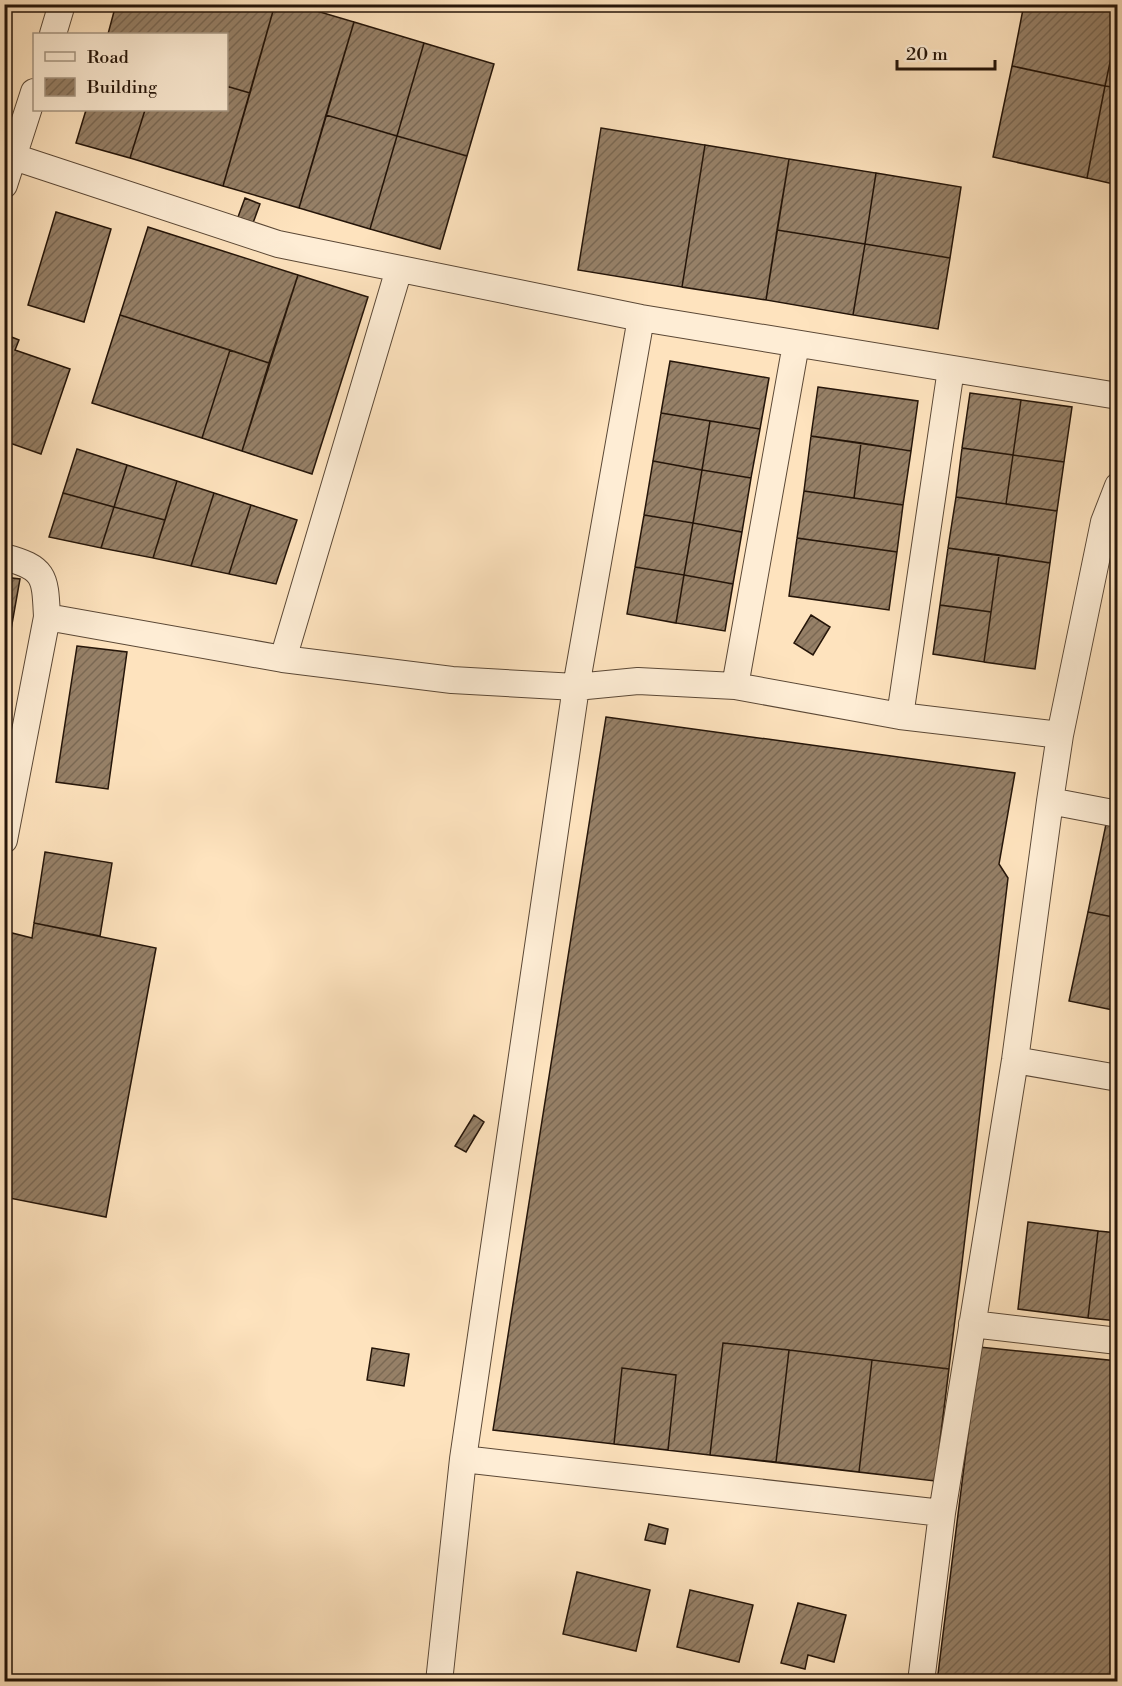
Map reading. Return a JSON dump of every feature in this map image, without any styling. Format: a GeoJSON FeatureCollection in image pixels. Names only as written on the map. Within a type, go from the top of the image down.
{"type":"FeatureCollection","features":[{"type":"Feature","properties":{"kind":"street"},"geometry":{"type":"LineString","coordinates":[[53,33],[62,4]]}},
{"type":"Feature","properties":{"kind":"street"},"geometry":{"type":"LineString","coordinates":[[4,185],[33,95]]}},
{"type":"Feature","properties":{"kind":"street"},"geometry":{"type":"LineString","coordinates":[[14,158],[278,244],[641,318],[1118,396]]}},
{"type":"Feature","properties":{"kind":"street"},"geometry":{"type":"LineString","coordinates":[[283,659],[399,268]]}},
{"type":"Feature","properties":{"kind":"street"},"geometry":{"type":"LineString","coordinates":[[439,1682],[463,1459],[576,687],[641,318]]}},
{"type":"Feature","properties":{"kind":"street"},"geometry":{"type":"LineString","coordinates":[[735,686],[796,344]]}},
{"type":"Feature","properties":{"kind":"street"},"geometry":{"type":"LineString","coordinates":[[900,716],[951,369]]}},
{"type":"Feature","properties":{"kind":"street"},"geometry":{"type":"LineString","coordinates":[[921,1682],[942,1514],[1015,1060],[1060,735],[1118,486]]}},
{"type":"Feature","properties":{"kind":"street"},"geometry":{"type":"LineString","coordinates":[[4,557],[34,567],[45,585],[46,617],[9,791],[4,840]]}},
{"type":"Feature","properties":{"kind":"street"},"geometry":{"type":"LineString","coordinates":[[46,617],[283,659],[452,680],[576,687],[638,681],[735,686],[900,716],[1060,735]]}},
{"type":"Feature","properties":{"kind":"street"},"geometry":{"type":"LineString","coordinates":[[1050,801],[1118,814]]}},
{"type":"Feature","properties":{"kind":"street"},"geometry":{"type":"LineString","coordinates":[[1015,1060],[1118,1078]]}},
{"type":"Feature","properties":{"kind":"street"},"geometry":{"type":"LineString","coordinates":[[972,1324],[1118,1341]]}},
{"type":"Feature","properties":{"kind":"street"},"geometry":{"type":"LineString","coordinates":[[463,1459],[942,1514]]}},
{"type":"Feature","properties":{"kind":"building"},"geometry":{"type":"Polygon","coordinates":[[[116,4],[275,4],[250,93],[228,87],[228,33],[108,33],[116,4]]]}},
{"type":"Feature","properties":{"kind":"building"},"geometry":{"type":"Polygon","coordinates":[[[275,4],[293,4],[354,22],[299,208],[223,186],[275,4]]]}},
{"type":"Feature","properties":{"kind":"building"},"geometry":{"type":"Polygon","coordinates":[[[1024,4],[1118,4],[1118,25],[1105,86],[1012,66],[1024,4]]]}},
{"type":"Feature","properties":{"kind":"building"},"geometry":{"type":"Polygon","coordinates":[[[354,22],[424,43],[397,136],[326,115],[354,22]]]}},
{"type":"Feature","properties":{"kind":"building"},"geometry":{"type":"Polygon","coordinates":[[[1118,25],[1118,88],[1105,86],[1118,25]]]}},
{"type":"Feature","properties":{"kind":"building"},"geometry":{"type":"Polygon","coordinates":[[[424,43],[494,64],[467,156],[397,136],[424,43]]]}},
{"type":"Feature","properties":{"kind":"building"},"geometry":{"type":"Polygon","coordinates":[[[1012,66],[1105,86],[1087,178],[993,157],[1012,66]]]}},
{"type":"Feature","properties":{"kind":"building"},"geometry":{"type":"Polygon","coordinates":[[[1105,86],[1118,88],[1118,185],[1087,178],[1105,86]]]}},
{"type":"Feature","properties":{"kind":"building"},"geometry":{"type":"Polygon","coordinates":[[[228,87],[250,93],[223,186],[130,158],[145,111],[228,111],[228,87]]]}},
{"type":"Feature","properties":{"kind":"building"},"geometry":{"type":"Polygon","coordinates":[[[86,111],[145,111],[130,158],[76,143],[86,111]]]}},
{"type":"Feature","properties":{"kind":"building"},"geometry":{"type":"Polygon","coordinates":[[[326,115],[397,136],[370,229],[299,208],[326,115]]]}},
{"type":"Feature","properties":{"kind":"building"},"geometry":{"type":"Polygon","coordinates":[[[601,128],[705,145],[682,287],[578,270],[601,128]]]}},
{"type":"Feature","properties":{"kind":"building"},"geometry":{"type":"Polygon","coordinates":[[[397,136],[467,156],[440,249],[370,229],[397,136]]]}},
{"type":"Feature","properties":{"kind":"building"},"geometry":{"type":"Polygon","coordinates":[[[705,145],[789,159],[766,300],[682,287],[705,145]]]}},
{"type":"Feature","properties":{"kind":"building"},"geometry":{"type":"Polygon","coordinates":[[[789,159],[876,173],[865,244],[777,230],[789,159]]]}},
{"type":"Feature","properties":{"kind":"building"},"geometry":{"type":"Polygon","coordinates":[[[876,173],[961,187],[950,258],[865,244],[876,173]]]}},
{"type":"Feature","properties":{"kind":"building"},"geometry":{"type":"Polygon","coordinates":[[[245,198],[260,204],[253,223],[238,217],[245,198]]]}},
{"type":"Feature","properties":{"kind":"building"},"geometry":{"type":"Polygon","coordinates":[[[56,212],[111,229],[84,322],[28,305],[56,212]]]}},
{"type":"Feature","properties":{"kind":"building"},"geometry":{"type":"Polygon","coordinates":[[[148,227],[298,275],[269,363],[120,315],[148,227]]]}},
{"type":"Feature","properties":{"kind":"building"},"geometry":{"type":"Polygon","coordinates":[[[777,230],[865,244],[853,315],[766,300],[777,230]]]}},
{"type":"Feature","properties":{"kind":"building"},"geometry":{"type":"Polygon","coordinates":[[[865,244],[950,258],[938,329],[853,315],[865,244]]]}},
{"type":"Feature","properties":{"kind":"building"},"geometry":{"type":"Polygon","coordinates":[[[298,275],[368,297],[312,474],[242,451],[298,275]]]}},
{"type":"Feature","properties":{"kind":"building"},"geometry":{"type":"Polygon","coordinates":[[[120,315],[230,350],[202,438],[92,403],[120,315]]]}},
{"type":"Feature","properties":{"kind":"building"},"geometry":{"type":"Polygon","coordinates":[[[4,334],[19,340],[15,350],[70,369],[41,454],[4,441],[4,334]]]}},
{"type":"Feature","properties":{"kind":"building"},"geometry":{"type":"Polygon","coordinates":[[[230,350],[269,363],[242,451],[202,438],[230,350]]]}},
{"type":"Feature","properties":{"kind":"building"},"geometry":{"type":"Polygon","coordinates":[[[670,361],[769,378],[760,429],[661,413],[670,361]]]}},
{"type":"Feature","properties":{"kind":"building"},"geometry":{"type":"Polygon","coordinates":[[[818,387],[918,401],[911,451],[811,436],[818,387]]]}},
{"type":"Feature","properties":{"kind":"building"},"geometry":{"type":"Polygon","coordinates":[[[970,393],[1021,400],[1013,455],[962,448],[970,393]]]}},
{"type":"Feature","properties":{"kind":"building"},"geometry":{"type":"Polygon","coordinates":[[[1021,400],[1072,407],[1064,462],[1013,455],[1021,400]]]}},
{"type":"Feature","properties":{"kind":"building"},"geometry":{"type":"Polygon","coordinates":[[[661,413],[710,421],[702,470],[653,461],[661,413]]]}},
{"type":"Feature","properties":{"kind":"building"},"geometry":{"type":"Polygon","coordinates":[[[710,421],[760,429],[751,478],[702,470],[710,421]]]}},
{"type":"Feature","properties":{"kind":"building"},"geometry":{"type":"Polygon","coordinates":[[[811,436],[861,443],[854,498],[804,491],[811,436]]]}},
{"type":"Feature","properties":{"kind":"building"},"geometry":{"type":"Polygon","coordinates":[[[861,443],[911,451],[903,505],[854,498],[861,443]]]}},
{"type":"Feature","properties":{"kind":"building"},"geometry":{"type":"Polygon","coordinates":[[[962,448],[1013,455],[1006,504],[956,497],[962,448]]]}},
{"type":"Feature","properties":{"kind":"building"},"geometry":{"type":"Polygon","coordinates":[[[77,449],[127,465],[114,507],[63,493],[77,449]]]}},
{"type":"Feature","properties":{"kind":"building"},"geometry":{"type":"Polygon","coordinates":[[[1013,455],[1064,462],[1057,511],[1006,504],[1013,455]]]}},
{"type":"Feature","properties":{"kind":"building"},"geometry":{"type":"Polygon","coordinates":[[[653,461],[702,470],[693,523],[644,515],[653,461]]]}},
{"type":"Feature","properties":{"kind":"building"},"geometry":{"type":"Polygon","coordinates":[[[127,465],[177,481],[165,520],[114,507],[127,465]]]}},
{"type":"Feature","properties":{"kind":"building"},"geometry":{"type":"Polygon","coordinates":[[[702,470],[751,478],[742,532],[693,523],[702,470]]]}},
{"type":"Feature","properties":{"kind":"building"},"geometry":{"type":"Polygon","coordinates":[[[177,481],[214,493],[191,566],[153,558],[177,481]]]}},
{"type":"Feature","properties":{"kind":"building"},"geometry":{"type":"Polygon","coordinates":[[[804,491],[903,505],[897,552],[797,538],[804,491]]]}},
{"type":"Feature","properties":{"kind":"building"},"geometry":{"type":"Polygon","coordinates":[[[63,493],[114,507],[101,548],[49,537],[63,493]]]}},
{"type":"Feature","properties":{"kind":"building"},"geometry":{"type":"Polygon","coordinates":[[[214,493],[251,505],[229,574],[191,566],[214,493]]]}},
{"type":"Feature","properties":{"kind":"building"},"geometry":{"type":"Polygon","coordinates":[[[956,497],[1057,511],[1050,563],[948,548],[956,497]]]}},
{"type":"Feature","properties":{"kind":"building"},"geometry":{"type":"Polygon","coordinates":[[[251,505],[297,520],[276,584],[229,574],[251,505]]]}},
{"type":"Feature","properties":{"kind":"building"},"geometry":{"type":"Polygon","coordinates":[[[114,507],[165,520],[153,558],[101,548],[114,507]]]}},
{"type":"Feature","properties":{"kind":"building"},"geometry":{"type":"Polygon","coordinates":[[[644,515],[693,523],[684,575],[635,567],[644,515]]]}},
{"type":"Feature","properties":{"kind":"building"},"geometry":{"type":"Polygon","coordinates":[[[693,523],[742,532],[733,584],[684,575],[693,523]]]}},
{"type":"Feature","properties":{"kind":"building"},"geometry":{"type":"Polygon","coordinates":[[[797,538],[897,552],[889,610],[789,596],[797,538]]]}},
{"type":"Feature","properties":{"kind":"building"},"geometry":{"type":"Polygon","coordinates":[[[948,548],[999,555],[991,612],[940,605],[948,548]]]}},
{"type":"Feature","properties":{"kind":"building"},"geometry":{"type":"Polygon","coordinates":[[[999,555],[1050,563],[1035,669],[984,662],[999,555]]]}},
{"type":"Feature","properties":{"kind":"building"},"geometry":{"type":"Polygon","coordinates":[[[635,567],[684,575],[676,623],[627,614],[635,567]]]}},
{"type":"Feature","properties":{"kind":"building"},"geometry":{"type":"Polygon","coordinates":[[[684,575],[733,584],[725,631],[676,623],[684,575]]]}},
{"type":"Feature","properties":{"kind":"building"},"geometry":{"type":"Polygon","coordinates":[[[4,577],[20,579],[4,669],[4,577]]]}},
{"type":"Feature","properties":{"kind":"building"},"geometry":{"type":"Polygon","coordinates":[[[940,605],[991,612],[984,662],[933,654],[940,605]]]}},
{"type":"Feature","properties":{"kind":"building"},"geometry":{"type":"Polygon","coordinates":[[[811,615],[830,627],[813,655],[794,643],[811,615]]]}},
{"type":"Feature","properties":{"kind":"building"},"geometry":{"type":"Polygon","coordinates":[[[77,646],[127,652],[108,789],[56,782],[77,646]]]}},
{"type":"Feature","properties":{"kind":"building"},"geometry":{"type":"Polygon","coordinates":[[[606,717],[1015,773],[999,864],[1008,878],[935,1481],[493,1430],[606,717]]]}},
{"type":"Feature","properties":{"kind":"building"},"geometry":{"type":"Polygon","coordinates":[[[1118,770],[1118,801],[1111,800],[1118,770]]]}},
{"type":"Feature","properties":{"kind":"building"},"geometry":{"type":"Polygon","coordinates":[[[1106,824],[1118,826],[1118,918],[1088,912],[1106,824]]]}},
{"type":"Feature","properties":{"kind":"building"},"geometry":{"type":"Polygon","coordinates":[[[45,852],[112,863],[100,936],[34,923],[45,852]]]}},
{"type":"Feature","properties":{"kind":"building"},"geometry":{"type":"Polygon","coordinates":[[[1088,912],[1118,918],[1118,1011],[1069,1001],[1088,912]]]}},
{"type":"Feature","properties":{"kind":"building"},"geometry":{"type":"Polygon","coordinates":[[[34,923],[156,948],[106,1217],[4,1197],[4,977],[12,933],[32,938],[34,923]]]}},
{"type":"Feature","properties":{"kind":"building"},"geometry":{"type":"Polygon","coordinates":[[[474,1115],[484,1122],[466,1152],[455,1146],[474,1115]]]}},
{"type":"Feature","properties":{"kind":"building"},"geometry":{"type":"Polygon","coordinates":[[[1028,1222],[1098,1231],[1088,1318],[1018,1309],[1028,1222]]]}},
{"type":"Feature","properties":{"kind":"building"},"geometry":{"type":"Polygon","coordinates":[[[1098,1231],[1118,1233],[1118,1321],[1088,1318],[1098,1231]]]}},
{"type":"Feature","properties":{"kind":"building"},"geometry":{"type":"Polygon","coordinates":[[[723,1343],[789,1350],[776,1462],[710,1455],[723,1343]]]}},
{"type":"Feature","properties":{"kind":"building"},"geometry":{"type":"Polygon","coordinates":[[[979,1347],[1118,1361],[1118,1682],[937,1682],[979,1347]]]}},
{"type":"Feature","properties":{"kind":"building"},"geometry":{"type":"Polygon","coordinates":[[[372,1348],[409,1354],[404,1386],[367,1380],[372,1348]]]}},
{"type":"Feature","properties":{"kind":"building"},"geometry":{"type":"Polygon","coordinates":[[[789,1350],[872,1360],[859,1472],[776,1462],[789,1350]]]}},
{"type":"Feature","properties":{"kind":"building"},"geometry":{"type":"Polygon","coordinates":[[[872,1360],[949,1369],[935,1481],[859,1472],[872,1360]]]}},
{"type":"Feature","properties":{"kind":"building"},"geometry":{"type":"Polygon","coordinates":[[[622,1368],[676,1375],[668,1450],[614,1444],[622,1368]]]}},
{"type":"Feature","properties":{"kind":"building"},"geometry":{"type":"Polygon","coordinates":[[[649,1524],[668,1529],[665,1544],[645,1540],[649,1524]]]}},
{"type":"Feature","properties":{"kind":"building"},"geometry":{"type":"Polygon","coordinates":[[[577,1572],[650,1590],[636,1651],[563,1634],[577,1572]]]}},
{"type":"Feature","properties":{"kind":"building"},"geometry":{"type":"Polygon","coordinates":[[[690,1590],[753,1605],[739,1662],[677,1647],[690,1590]]]}},
{"type":"Feature","properties":{"kind":"building"},"geometry":{"type":"Polygon","coordinates":[[[798,1603],[846,1615],[834,1662],[808,1655],[805,1669],[781,1663],[798,1603]]]}}]}
